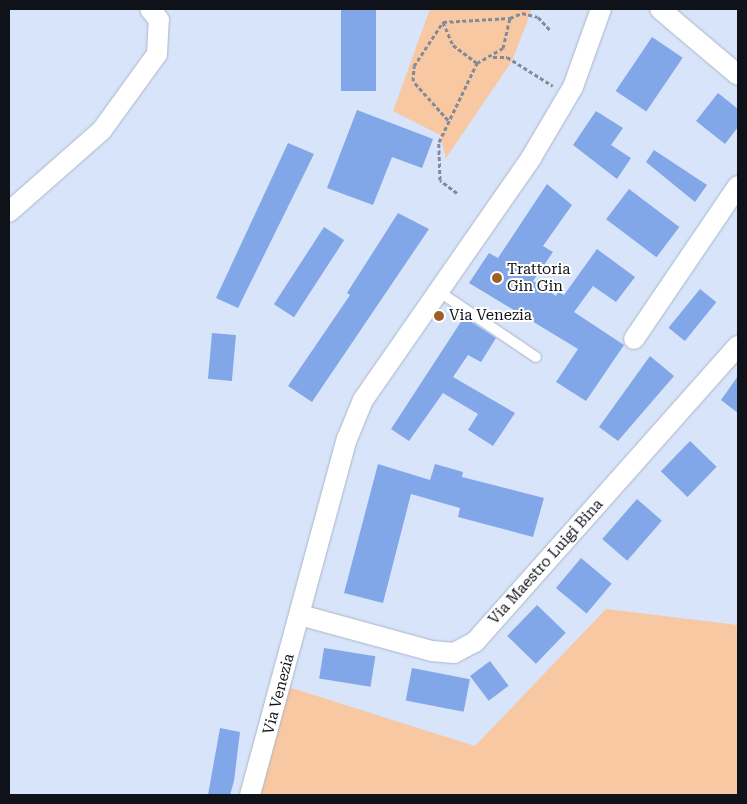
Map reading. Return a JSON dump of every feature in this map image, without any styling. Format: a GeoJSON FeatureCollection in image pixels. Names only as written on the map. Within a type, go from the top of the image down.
{"type":"FeatureCollection","features":[{"type":"Feature","properties":{"kind":"street"},"geometry":{"type":"LineString","coordinates":[[9,212],[102,130],[157,54],[159,20],[150,9]]}},
{"type":"Feature","properties":{"kind":"street","name":"Via Venezia"},"geometry":{"type":"LineString","coordinates":[[250,795],[353,423],[363,400],[568,97],[601,9]]}},
{"type":"Feature","properties":{"kind":"street"},"geometry":{"type":"LineString","coordinates":[[660,9],[738,75]]}},
{"type":"Feature","properties":{"kind":"street"},"geometry":{"type":"LineString","coordinates":[[634,339],[738,186]]}},
{"type":"Feature","properties":{"kind":"street","name":"Via Maestro Luigi Bina"},"geometry":{"type":"LineString","coordinates":[[300,615],[432,651],[454,652],[475,642],[738,346]]}},
{"type":"Feature","properties":{"kind":"lane"},"geometry":{"type":"LineString","coordinates":[[438,291],[536,357]]}},
{"type":"Feature","properties":{"kind":"path"},"geometry":{"type":"LineString","coordinates":[[443,22],[510,18],[522,13],[538,17],[550,30]]}},
{"type":"Feature","properties":{"kind":"path"},"geometry":{"type":"LineString","coordinates":[[457,193],[440,180],[439,142],[477,63],[492,57],[503,48],[510,18]]}},
{"type":"Feature","properties":{"kind":"path"},"geometry":{"type":"LineString","coordinates":[[443,22],[453,45],[477,63]]}},
{"type":"Feature","properties":{"kind":"path"},"geometry":{"type":"LineString","coordinates":[[443,22],[414,66],[413,81],[448,120]]}},
{"type":"Feature","properties":{"kind":"path"},"geometry":{"type":"LineString","coordinates":[[492,57],[507,57],[568,97]]}},
{"type":"Feature","properties":{"kind":"shaded area"},"geometry":{"type":"Polygon","coordinates":[[[430,9],[532,9],[512,61],[446,158],[440,135],[393,111],[430,9]]]}},
{"type":"Feature","properties":{"kind":"shaded area"},"geometry":{"type":"Polygon","coordinates":[[[606,609],[738,625],[738,795],[250,795],[282,685],[475,746],[606,609]]]}},
{"type":"Feature","properties":{"kind":"building"},"geometry":{"type":"Polygon","coordinates":[[[341,9],[376,9],[376,91],[341,91],[341,9]]]}},
{"type":"Feature","properties":{"kind":"building"},"geometry":{"type":"Polygon","coordinates":[[[652,37],[683,58],[646,112],[616,91],[652,37]]]}},
{"type":"Feature","properties":{"kind":"building"},"geometry":{"type":"Polygon","coordinates":[[[718,93],[738,109],[738,127],[725,144],[696,121],[718,93]]]}},
{"type":"Feature","properties":{"kind":"building"},"geometry":{"type":"Polygon","coordinates":[[[357,110],[433,139],[422,168],[392,157],[373,205],[327,188],[357,110]]]}},
{"type":"Feature","properties":{"kind":"building"},"geometry":{"type":"Polygon","coordinates":[[[596,111],[623,128],[611,145],[631,158],[617,179],[573,145],[596,111]]]}},
{"type":"Feature","properties":{"kind":"building"},"geometry":{"type":"Polygon","coordinates":[[[288,143],[314,154],[238,308],[216,298],[288,143]]]}},
{"type":"Feature","properties":{"kind":"building"},"geometry":{"type":"Polygon","coordinates":[[[654,150],[707,185],[695,202],[646,162],[654,150]]]}},
{"type":"Feature","properties":{"kind":"building"},"geometry":{"type":"Polygon","coordinates":[[[547,184],[572,205],[543,246],[553,252],[533,281],[556,296],[558,292],[564,295],[597,249],[635,277],[616,302],[593,286],[574,312],[624,345],[586,401],[556,382],[578,349],[469,283],[489,253],[498,258],[547,184]]]}},
{"type":"Feature","properties":{"kind":"building"},"geometry":{"type":"Polygon","coordinates":[[[629,189],[679,227],[656,257],[606,219],[629,189]]]}},
{"type":"Feature","properties":{"kind":"building"},"geometry":{"type":"Polygon","coordinates":[[[398,213],[429,229],[312,402],[288,386],[350,295],[347,293],[398,213]]]}},
{"type":"Feature","properties":{"kind":"building"},"geometry":{"type":"Polygon","coordinates":[[[324,227],[344,240],[294,317],[274,304],[324,227]]]}},
{"type":"Feature","properties":{"kind":"building"},"geometry":{"type":"Polygon","coordinates":[[[700,289],[716,302],[685,341],[669,328],[700,289]]]}},
{"type":"Feature","properties":{"kind":"building"},"geometry":{"type":"Polygon","coordinates":[[[464,317],[496,338],[481,362],[468,355],[453,377],[515,413],[493,446],[468,430],[478,414],[443,393],[409,441],[391,429],[464,317]]]}},
{"type":"Feature","properties":{"kind":"building"},"geometry":{"type":"Polygon","coordinates":[[[212,333],[236,335],[232,381],[208,379],[212,333]]]}},
{"type":"Feature","properties":{"kind":"building"},"geometry":{"type":"Polygon","coordinates":[[[650,356],[674,376],[618,441],[599,427],[650,356]]]}},
{"type":"Feature","properties":{"kind":"building"},"geometry":{"type":"Polygon","coordinates":[[[738,376],[738,413],[721,400],[738,376]]]}},
{"type":"Feature","properties":{"kind":"building"},"geometry":{"type":"Polygon","coordinates":[[[690,441],[717,467],[687,497],[661,471],[690,441]]]}},
{"type":"Feature","properties":{"kind":"building"},"geometry":{"type":"Polygon","coordinates":[[[378,464],[430,480],[435,464],[463,472],[462,477],[544,498],[533,537],[458,517],[460,508],[411,494],[383,603],[344,593],[378,464]]]}},
{"type":"Feature","properties":{"kind":"building"},"geometry":{"type":"Polygon","coordinates":[[[637,499],[662,521],[627,561],[602,539],[637,499]]]}},
{"type":"Feature","properties":{"kind":"building"},"geometry":{"type":"Polygon","coordinates":[[[581,558],[612,584],[587,614],[556,588],[581,558]]]}},
{"type":"Feature","properties":{"kind":"building"},"geometry":{"type":"Polygon","coordinates":[[[537,605],[566,633],[536,664],[507,636],[537,605]]]}},
{"type":"Feature","properties":{"kind":"building"},"geometry":{"type":"Polygon","coordinates":[[[324,648],[375,656],[371,687],[319,679],[324,648]]]}},
{"type":"Feature","properties":{"kind":"building"},"geometry":{"type":"Polygon","coordinates":[[[490,661],[509,686],[489,701],[470,676],[490,661]]]}},
{"type":"Feature","properties":{"kind":"building"},"geometry":{"type":"Polygon","coordinates":[[[412,668],[470,679],[464,712],[406,700],[412,668]]]}},
{"type":"Feature","properties":{"kind":"building"},"geometry":{"type":"Polygon","coordinates":[[[220,728],[240,732],[234,781],[230,795],[208,795],[220,728]]]}},
{"type":"Feature","properties":{"kind":"place","name":"Trattoria Gin Gin"},"geometry":{"type":"Point","coordinates":[497,278]}},
{"type":"Feature","properties":{"kind":"place","name":"Via Venezia"},"geometry":{"type":"Point","coordinates":[439,316]}}]}
